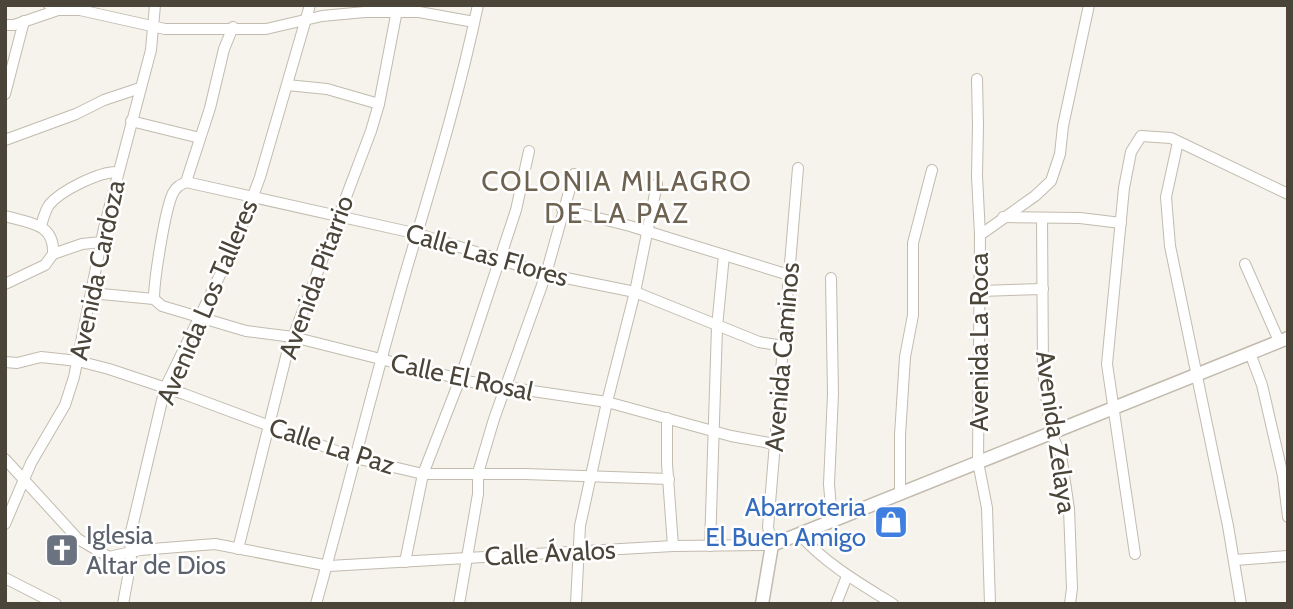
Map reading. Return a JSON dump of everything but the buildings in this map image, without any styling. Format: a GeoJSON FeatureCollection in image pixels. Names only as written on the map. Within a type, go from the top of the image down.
{"type":"FeatureCollection","features":[{"type":"Feature","properties":{"kind":"street","name":"Avenida Cardoza"},"geometry":{"type":"LineString","coordinates":[[5,524],[23,479],[65,405],[78,361],[101,242],[151,50],[155,5]]}},
{"type":"Feature","properties":{"kind":"street","name":"Avenida Los Talleres"},"geometry":{"type":"LineString","coordinates":[[123,604],[131,552],[130,536],[165,388],[236,242],[253,197],[310,5]]}},
{"type":"Feature","properties":{"kind":"street"},"geometry":{"type":"LineString","coordinates":[[316,604],[329,566],[355,458],[443,151],[478,5]]}},
{"type":"Feature","properties":{"kind":"street"},"geometry":{"type":"LineString","coordinates":[[980,234],[1035,196],[1051,181],[1060,154],[1063,126],[1089,5]]}},
{"type":"Feature","properties":{"kind":"street"},"geometry":{"type":"LineString","coordinates":[[5,25],[24,21],[53,8],[80,10],[164,29],[266,29],[322,16],[397,8],[474,22]]}},
{"type":"Feature","properties":{"kind":"street","name":"Avenida Pitarrio"},"geometry":{"type":"LineString","coordinates":[[238,550],[287,353],[372,131],[397,8]]}},
{"type":"Feature","properties":{"kind":"street"},"geometry":{"type":"LineString","coordinates":[[5,94],[24,21]]}},
{"type":"Feature","properties":{"kind":"street"},"geometry":{"type":"LineString","coordinates":[[154,299],[172,194],[178,186],[186,182],[224,49],[233,27]]}},
{"type":"Feature","properties":{"kind":"street","name":"Avenida La Roca"},"geometry":{"type":"LineString","coordinates":[[976,79],[980,234],[978,462],[987,508],[990,604]]}},
{"type":"Feature","properties":{"kind":"street"},"geometry":{"type":"LineString","coordinates":[[287,85],[327,89],[379,104]]}},
{"type":"Feature","properties":{"kind":"street"},"geometry":{"type":"LineString","coordinates":[[5,140],[140,88]]}},
{"type":"Feature","properties":{"kind":"street"},"geometry":{"type":"LineString","coordinates":[[131,121],[200,138]]}},
{"type":"Feature","properties":{"kind":"street"},"geometry":{"type":"LineString","coordinates":[[1135,554],[1107,364],[1124,188],[1131,152],[1141,136],[1171,138],[1288,194]]}},
{"type":"Feature","properties":{"kind":"street"},"geometry":{"type":"LineString","coordinates":[[1178,142],[1166,197],[1170,246],[1235,560],[1241,604]]}},
{"type":"Feature","properties":{"kind":"street"},"geometry":{"type":"LineString","coordinates":[[405,562],[424,474],[460,379],[516,209],[529,151]]}},
{"type":"Feature","properties":{"kind":"street","name":"Avenida Caminos"},"geometry":{"type":"LineString","coordinates":[[772,545],[768,527],[798,168]]}},
{"type":"Feature","properties":{"kind":"street"},"geometry":{"type":"LineString","coordinates":[[900,493],[900,435],[905,357],[913,315],[913,243],[932,170]]}},
{"type":"Feature","properties":{"kind":"street"},"geometry":{"type":"LineString","coordinates":[[41,226],[47,207],[60,194],[107,171],[118,172]]}},
{"type":"Feature","properties":{"kind":"street"},"geometry":{"type":"LineString","coordinates":[[459,604],[478,494],[478,473],[494,419],[547,274],[573,174]]}},
{"type":"Feature","properties":{"kind":"street","name":"Calle Las Flores"},"geometry":{"type":"LineString","coordinates":[[186,182],[418,234],[547,274],[635,292],[759,342],[783,346]]}},
{"type":"Feature","properties":{"kind":"street"},"geometry":{"type":"LineString","coordinates":[[576,604],[580,526],[635,292],[657,184]]}},
{"type":"Feature","properties":{"kind":"street"},"geometry":{"type":"LineString","coordinates":[[562,209],[648,231],[789,275]]}},
{"type":"Feature","properties":{"kind":"street"},"geometry":{"type":"LineString","coordinates":[[5,216],[41,226],[51,237],[53,254]]}},
{"type":"Feature","properties":{"kind":"street"},"geometry":{"type":"LineString","coordinates":[[1003,217],[1080,218],[1121,223]]}},
{"type":"Feature","properties":{"kind":"street","name":"Avenida Zelaya"},"geometry":{"type":"LineString","coordinates":[[1042,218],[1043,370],[1051,433],[1061,455],[1069,509],[1072,588],[1070,604]]}},
{"type":"Feature","properties":{"kind":"street"},"geometry":{"type":"LineString","coordinates":[[5,284],[45,265],[53,254],[82,244],[101,242]]}},
{"type":"Feature","properties":{"kind":"street"},"geometry":{"type":"LineString","coordinates":[[710,546],[713,430],[724,255]]}},
{"type":"Feature","properties":{"kind":"street"},"geometry":{"type":"LineString","coordinates":[[1245,264],[1283,340]]}},
{"type":"Feature","properties":{"kind":"street"},"geometry":{"type":"LineString","coordinates":[[831,278],[833,394],[829,484],[832,521]]}},
{"type":"Feature","properties":{"kind":"street"},"geometry":{"type":"LineString","coordinates":[[979,291],[1043,289]]}},
{"type":"Feature","properties":{"kind":"street","name":"Calle El Rosal"},"geometry":{"type":"LineString","coordinates":[[91,293],[154,299],[162,306],[246,331],[293,337],[460,379],[607,402],[731,436],[775,444]]}},
{"type":"Feature","properties":{"kind":"street","name":"Calle Ávalos"},"geometry":{"type":"LineString","coordinates":[[5,459],[78,539],[109,557],[131,552],[215,544],[329,566],[673,546],[772,545],[1283,340]]}},
{"type":"Feature","properties":{"kind":"street"},"geometry":{"type":"LineString","coordinates":[[1250,353],[1262,385],[1283,475],[1288,517]]}},
{"type":"Feature","properties":{"kind":"street","name":"Calle La Paz"},"geometry":{"type":"LineString","coordinates":[[5,362],[17,363],[41,357],[78,361],[165,388],[355,458],[424,474],[478,473],[669,480]]}},
{"type":"Feature","properties":{"kind":"street"},"geometry":{"type":"LineString","coordinates":[[667,418],[673,546]]}},
{"type":"Feature","properties":{"kind":"street"},"geometry":{"type":"LineString","coordinates":[[799,534],[814,551],[847,576],[893,604]]}},
{"type":"Feature","properties":{"kind":"street"},"geometry":{"type":"LineString","coordinates":[[762,604],[772,545]]}},
{"type":"Feature","properties":{"kind":"street"},"geometry":{"type":"LineString","coordinates":[[1235,560],[1288,556]]}},
{"type":"Feature","properties":{"kind":"street"},"geometry":{"type":"LineString","coordinates":[[836,604],[847,576]]}},
{"type":"Feature","properties":{"kind":"street"},"geometry":{"type":"LineString","coordinates":[[5,578],[57,604]]}},
{"type":"Feature","properties":{"kind":"place","name":"Abarroteria El Buen Amigo"},"geometry":{"type":"Point","coordinates":[891,522]}},
{"type":"Feature","properties":{"kind":"place","name":"Iglesia Altar de Dios"},"geometry":{"type":"Point","coordinates":[62,550]}},
{"type":"Feature","properties":{"kind":"district","name":"COLONIA MILAGRO DE LA PAZ"},"geometry":{"type":"Point","coordinates":[617,197]}}]}
